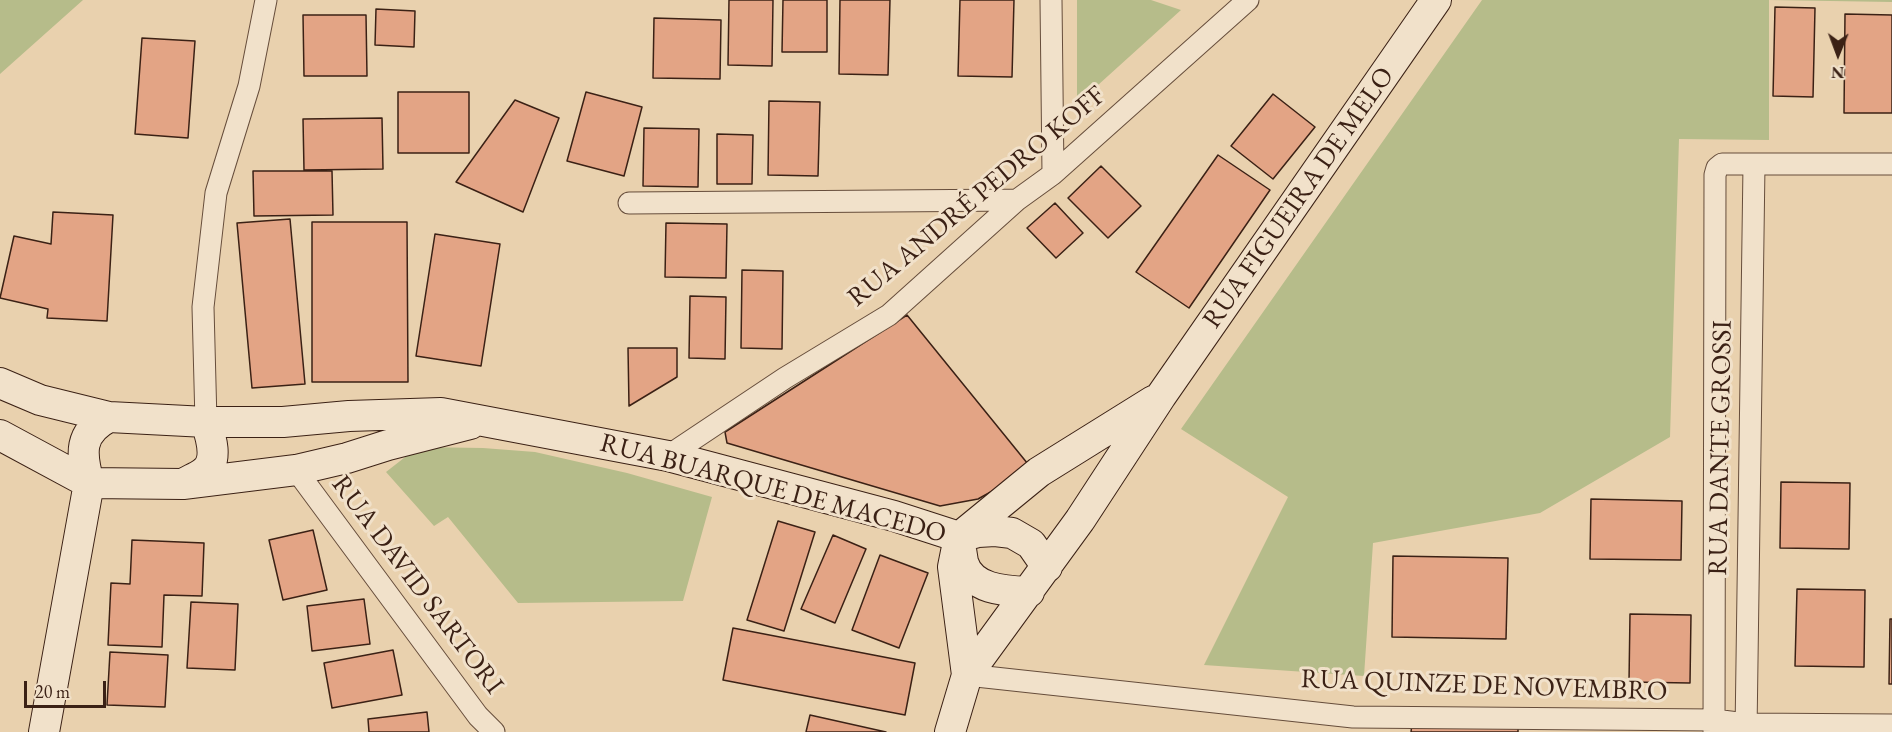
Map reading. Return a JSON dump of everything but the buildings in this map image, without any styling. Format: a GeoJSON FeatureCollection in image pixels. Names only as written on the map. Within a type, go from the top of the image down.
{"type":"FeatureCollection","features":[{"type":"Feature","properties":{"kind":"main road","name":"RUA FIGUEIRA DE MELO"},"geometry":{"type":"LineString","coordinates":[[1047,567],[1161,396],[1436,0]]}},
{"type":"Feature","properties":{"kind":"main road","name":"RUA BUARQUE DE MACEDO"},"geometry":{"type":"LineString","coordinates":[[0,383],[40,400],[109,417],[206,422],[283,422],[402,413],[441,413],[668,456],[894,516],[959,537],[978,532],[1012,533],[1031,544],[1047,567],[967,675],[951,732]]}},
{"type":"Feature","properties":{"kind":"main road","name":"RUA FIGUEIRA DE MELO"},"geometry":{"type":"LineString","coordinates":[[959,537],[1039,472],[1161,396]]}},
{"type":"Feature","properties":{"kind":"main road"},"geometry":{"type":"LineString","coordinates":[[44,732],[89,483],[83,459],[83,444],[98,423],[109,417]]}},
{"type":"Feature","properties":{"kind":"main road","name":"RUA BUARQUE DE MACEDO"},"geometry":{"type":"LineString","coordinates":[[0,435],[89,483],[183,484],[296,470],[481,421]]}},
{"type":"Feature","properties":{"kind":"main road"},"geometry":{"type":"LineString","coordinates":[[183,484],[206,471],[212,461],[211,436],[206,422]]}},
{"type":"Feature","properties":{"kind":"main road","name":"RUA BUARQUE DE MACEDO"},"geometry":{"type":"LineString","coordinates":[[959,537],[964,564],[971,576],[983,584],[1003,591],[1029,592]]}},
{"type":"Feature","properties":{"kind":"main road","name":"RUA BUARQUE DE MACEDO"},"geometry":{"type":"LineString","coordinates":[[959,537],[953,567],[967,675]]}},
{"type":"Feature","properties":{"kind":"street"},"geometry":{"type":"LineString","coordinates":[[206,422],[203,307],[216,193],[249,86],[266,0]]}},
{"type":"Feature","properties":{"kind":"street"},"geometry":{"type":"LineString","coordinates":[[1051,0],[1053,174]]}},
{"type":"Feature","properties":{"kind":"street","name":"RUA ANDRÉ PEDRO KOFF"},"geometry":{"type":"LineString","coordinates":[[668,456],[785,378],[889,315],[1017,200],[1053,174],[1248,0]]}},
{"type":"Feature","properties":{"kind":"street","name":"RUA DANTE GROSSI"},"geometry":{"type":"LineString","coordinates":[[1714,726],[1715,175],[1717,168],[1722,164],[1754,165],[1746,728]]}},
{"type":"Feature","properties":{"kind":"street"},"geometry":{"type":"LineString","coordinates":[[1754,165],[1892,164]]}},
{"type":"Feature","properties":{"kind":"street"},"geometry":{"type":"LineString","coordinates":[[629,203],[1017,200]]}},
{"type":"Feature","properties":{"kind":"street","name":"RUA DAVID SARTORI"},"geometry":{"type":"LineString","coordinates":[[296,470],[477,716],[494,732]]}},
{"type":"Feature","properties":{"kind":"street","name":"RUA QUINZE DE NOVEMBRO"},"geometry":{"type":"LineString","coordinates":[[967,675],[1353,724],[1746,728],[1892,725]]}},
{"type":"Feature","properties":{"kind":"green space"},"geometry":{"type":"Polygon","coordinates":[[[0,0],[83,0],[0,74],[0,0]]]}},
{"type":"Feature","properties":{"kind":"green space"},"geometry":{"type":"Polygon","coordinates":[[[1077,0],[1151,0],[1181,10],[1077,104],[1077,0]]]}},
{"type":"Feature","properties":{"kind":"green space"},"geometry":{"type":"Polygon","coordinates":[[[1482,0],[1769,0],[1769,140],[1679,139],[1670,437],[1540,513],[1373,543],[1364,676],[1204,665],[1288,497],[1181,429],[1482,0]]]}},
{"type":"Feature","properties":{"kind":"green space"},"geometry":{"type":"Polygon","coordinates":[[[1769,0],[1892,0],[1892,2],[1769,0]]]}},
{"type":"Feature","properties":{"kind":"green space"},"geometry":{"type":"Polygon","coordinates":[[[418,447],[535,452],[627,473],[712,497],[683,601],[518,603],[448,517],[434,526],[386,472],[418,447]]]}}]}
